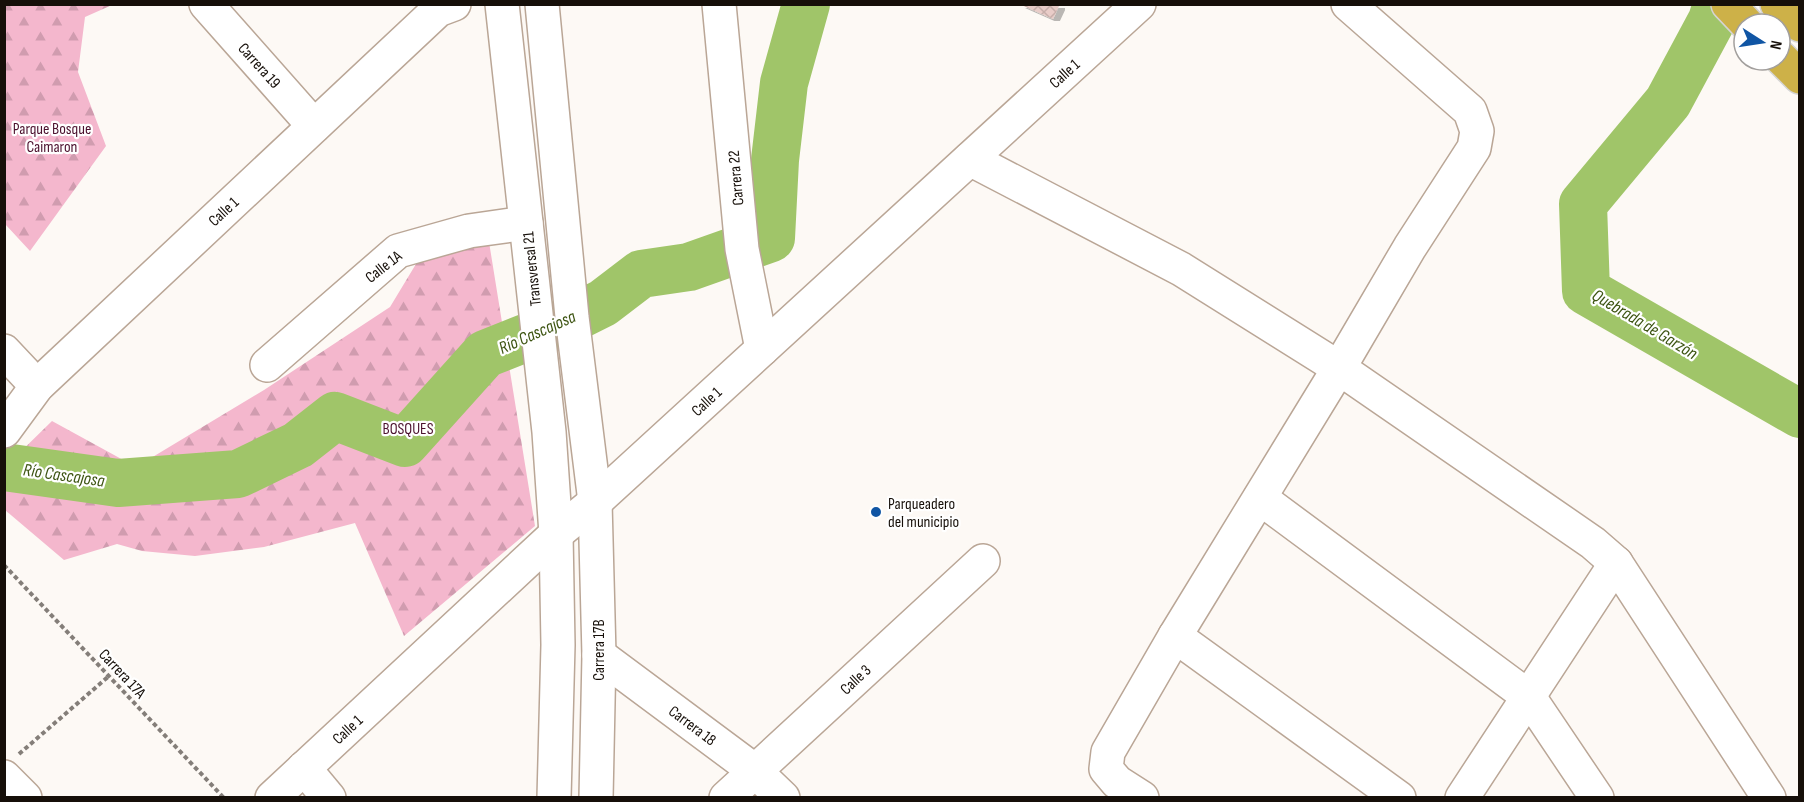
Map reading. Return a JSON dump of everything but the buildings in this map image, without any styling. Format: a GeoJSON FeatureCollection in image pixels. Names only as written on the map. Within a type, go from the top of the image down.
{"type":"FeatureCollection","features":[{"type":"Feature","properties":{"kind":"highway"},"geometry":{"type":"LineString","coordinates":[[1777,4],[1800,25]]}},
{"type":"Feature","properties":{"kind":"street","name":"Carrera 19"},"geometry":{"type":"LineString","coordinates":[[206,4],[314,126]]}},
{"type":"Feature","properties":{"kind":"street","name":"Transversal 21"},"geometry":{"type":"LineString","coordinates":[[502,4],[549,432],[556,534]]}},
{"type":"Feature","properties":{"kind":"street","name":"Carrera 17B"},"geometry":{"type":"LineString","coordinates":[[542,4],[564,235],[595,502],[599,655],[596,798]]}},
{"type":"Feature","properties":{"kind":"street","name":"Carrera 22"},"geometry":{"type":"LineString","coordinates":[[719,4],[742,249],[762,349]]}},
{"type":"Feature","properties":{"kind":"street","name":"Calle 1"},"geometry":{"type":"LineString","coordinates":[[272,798],[556,534],[595,502],[1139,4]]}},
{"type":"Feature","properties":{"kind":"street"},"geometry":{"type":"LineString","coordinates":[[1142,798],[1117,782],[1106,769],[1108,752],[1175,636],[1339,369],[1410,247],[1474,148],[1477,131],[1470,111],[1348,4]]}},
{"type":"Feature","properties":{"kind":"street","name":"Calle 1"},"geometry":{"type":"LineString","coordinates":[[4,431],[37,386],[442,6]]}},
{"type":"Feature","properties":{"kind":"street"},"geometry":{"type":"LineString","coordinates":[[970,159],[1181,269],[1339,369],[1593,543],[1616,563],[1769,798]]}},
{"type":"Feature","properties":{"kind":"street","name":"Calle 1A"},"geometry":{"type":"LineString","coordinates":[[267,365],[398,251],[469,231],[527,227]]}},
{"type":"Feature","properties":{"kind":"street"},"geometry":{"type":"LineString","coordinates":[[4,351],[37,386]]}},
{"type":"Feature","properties":{"kind":"street"},"geometry":{"type":"LineString","coordinates":[[1260,498],[1529,697],[1597,798]]}},
{"type":"Feature","properties":{"kind":"street"},"geometry":{"type":"LineString","coordinates":[[554,798],[558,645],[556,534]]}},
{"type":"Feature","properties":{"kind":"street","name":"Calle 3"},"geometry":{"type":"LineString","coordinates":[[726,798],[983,561]]}},
{"type":"Feature","properties":{"kind":"street"},"geometry":{"type":"LineString","coordinates":[[1462,798],[1616,563]]}},
{"type":"Feature","properties":{"kind":"street"},"geometry":{"type":"LineString","coordinates":[[1175,636],[1399,798]]}},
{"type":"Feature","properties":{"kind":"street","name":"Carrera 18"},"geometry":{"type":"LineString","coordinates":[[599,655],[755,771],[783,798]]}},
{"type":"Feature","properties":{"kind":"street"},"geometry":{"type":"LineString","coordinates":[[9,768],[25,798]]}},
{"type":"Feature","properties":{"kind":"street"},"geometry":{"type":"LineString","coordinates":[[304,768],[329,798]]}},
{"type":"Feature","properties":{"kind":"path","name":"Carrera 17A"},"geometry":{"type":"LineString","coordinates":[[4,565],[224,798]]}},
{"type":"Feature","properties":{"kind":"path"},"geometry":{"type":"LineString","coordinates":[[9,768],[109,676]]}},
{"type":"Feature","properties":{"kind":"green space","name":"Parque Bosque Caimaron"},"geometry":{"type":"Polygon","coordinates":[[[5,4],[112,5],[85,17],[78,72],[106,146],[30,251],[5,224],[5,4]]]}},
{"type":"Feature","properties":{"kind":"green space","name":"BOSQUES"},"geometry":{"type":"Polygon","coordinates":[[[489,242],[535,526],[404,636],[355,523],[264,547],[195,556],[142,551],[117,544],[64,560],[5,510],[5,467],[52,421],[136,467],[264,390],[390,307],[419,259],[489,242]]]}},
{"type":"Feature","properties":{"kind":"waterway","name":"Río Cascajosa"},"geometry":{"type":"LineString","coordinates":[[4,467],[118,483],[238,474],[298,445],[335,416],[405,443],[485,354],[561,324],[603,303],[641,274],[689,267],[771,238],[775,160],[784,83],[806,4]]}},
{"type":"Feature","properties":{"kind":"waterway","name":"Quebrada de Garzón"},"geometry":{"type":"LineString","coordinates":[[1717,4],[1712,20],[1668,102],[1583,204],[1586,291],[1800,414]]}},
{"type":"Feature","properties":{"kind":"place","name":"Parqueadero del municipio"},"geometry":{"type":"Point","coordinates":[876,512]}}]}
